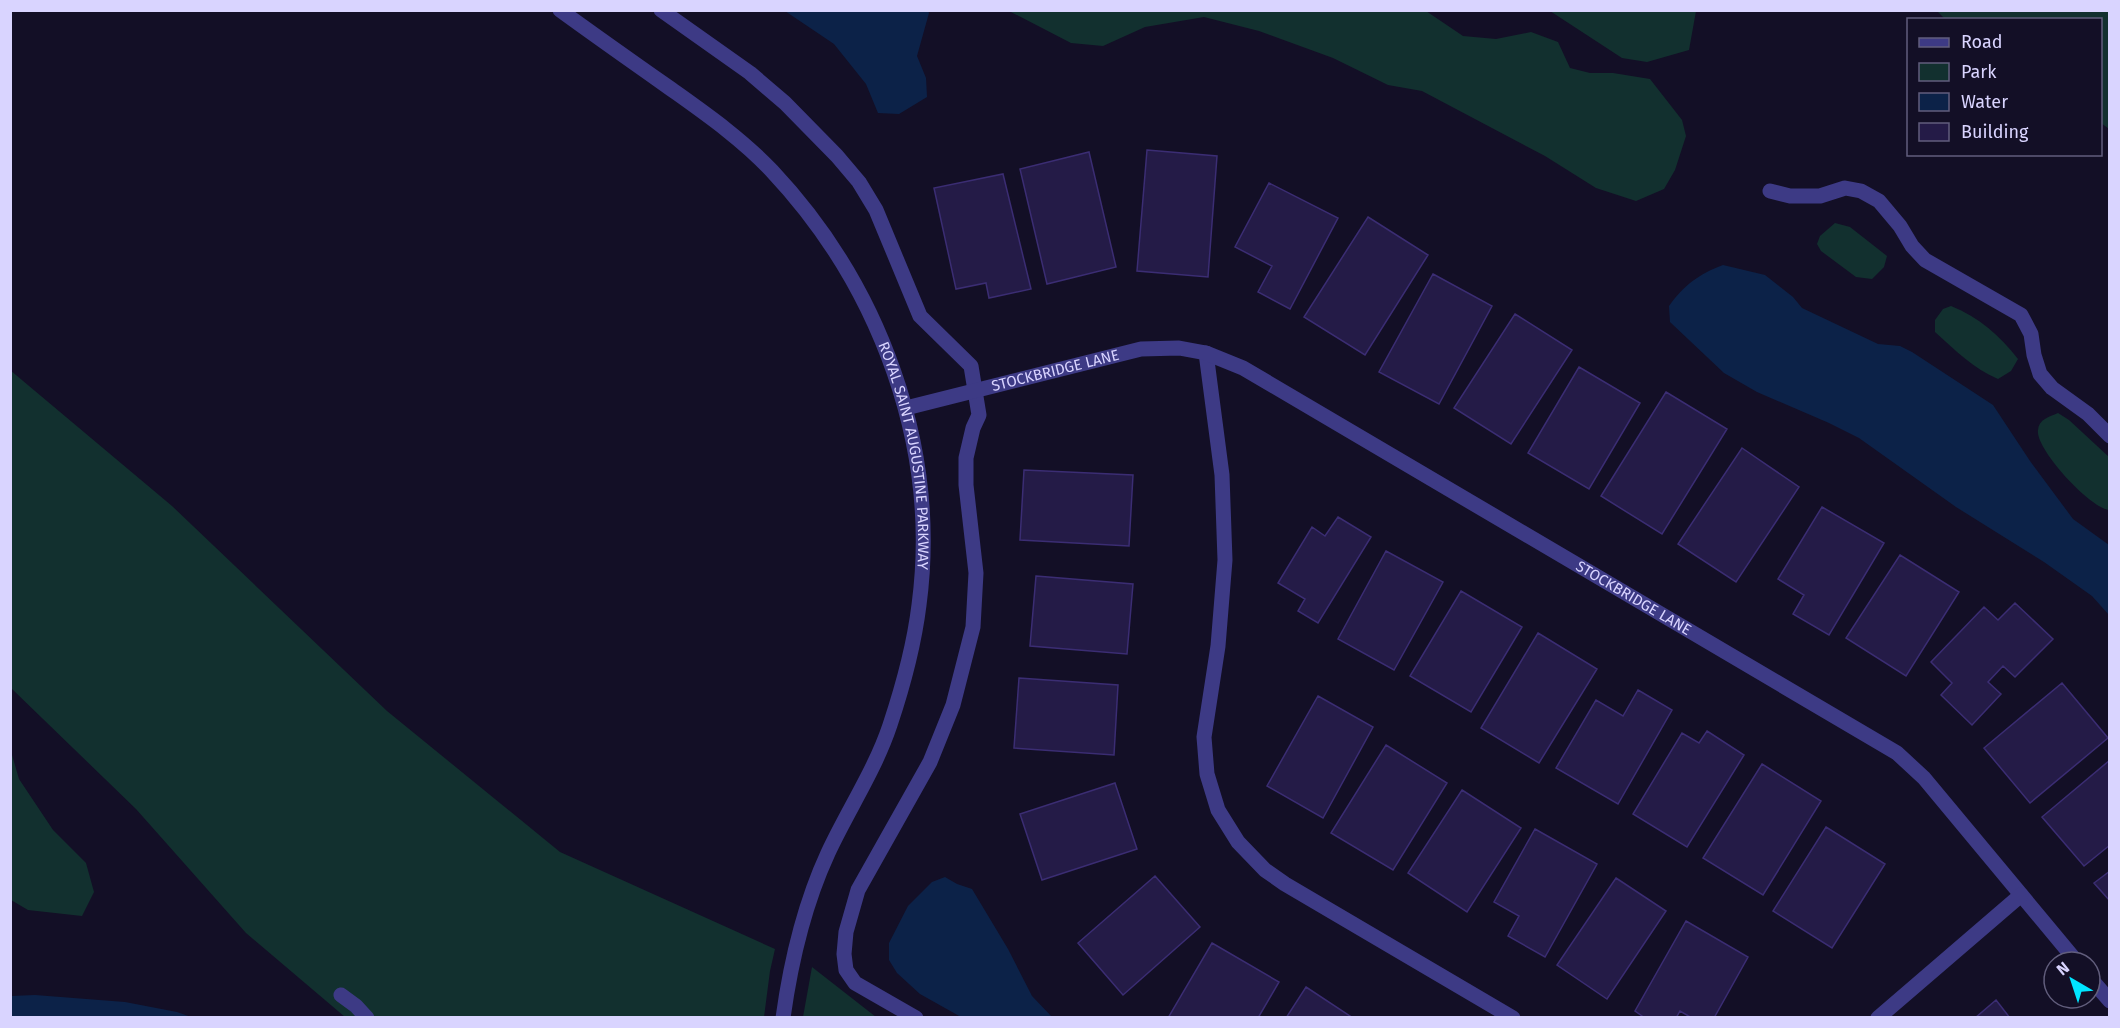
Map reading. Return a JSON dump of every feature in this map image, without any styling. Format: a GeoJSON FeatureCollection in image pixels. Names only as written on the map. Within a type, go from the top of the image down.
{"type":"FeatureCollection","features":[{"type":"Feature","properties":{"kind":"street","name":"ROYAL SAINT AUGUSTINE PARKWAY"},"geometry":{"type":"LineString","coordinates":[[560,10],[722,126],[778,178],[813,219],[850,273],[879,331],[906,408],[918,473],[923,538],[920,603],[908,667],[889,729],[862,789],[829,852],[805,913],[789,976],[783,1017]]}},
{"type":"Feature","properties":{"kind":"street"},"geometry":{"type":"LineString","coordinates":[[661,10],[750,73],[785,103],[860,182],[876,210],[920,316],[970,366],[978,415],[966,458],[966,484],[976,573],[973,627],[953,705],[930,762],[858,890],[845,943],[846,970],[855,983],[916,1017]]}},
{"type":"Feature","properties":{"kind":"street"},"geometry":{"type":"LineString","coordinates":[[1770,191],[1790,196],[1820,196],[1845,188],[1861,191],[1879,201],[1925,260],[2021,315],[2031,334],[2040,374],[2052,388],[2088,414],[2109,436]]}},
{"type":"Feature","properties":{"kind":"street","name":"STOCKBRIDGE LANE"},"geometry":{"type":"LineString","coordinates":[[906,408],[1141,349],[1179,348],[1206,353],[1243,368],[1897,753],[1924,778],[2067,950]]}},
{"type":"Feature","properties":{"kind":"street"},"geometry":{"type":"LineString","coordinates":[[1206,353],[1222,475],[1225,560],[1218,646],[1204,737],[1207,774],[1218,810],[1238,842],[1265,870],[1514,1017]]}},
{"type":"Feature","properties":{"kind":"street"},"geometry":{"type":"LineString","coordinates":[[1878,1017],[2021,895]]}},
{"type":"Feature","properties":{"kind":"street"},"geometry":{"type":"LineString","coordinates":[[340,995],[367,1017]]}},
{"type":"Feature","properties":{"kind":"green space"},"geometry":{"type":"Polygon","coordinates":[[[1009,11],[1426,11],[1463,36],[1496,39],[1531,32],[1558,42],[1570,68],[1590,73],[1613,73],[1650,79],[1682,120],[1686,136],[1675,170],[1664,189],[1636,201],[1596,188],[1545,156],[1422,91],[1388,85],[1333,58],[1259,31],[1204,17],[1145,27],[1103,46],[1071,43],[1009,11]]]}},
{"type":"Feature","properties":{"kind":"green space"},"geometry":{"type":"Polygon","coordinates":[[[1550,11],[1696,11],[1689,50],[1647,62],[1622,58],[1550,11]]]}},
{"type":"Feature","properties":{"kind":"green space"},"geometry":{"type":"Polygon","coordinates":[[[1937,11],[2109,11],[2109,129],[2102,124],[2102,18],[1944,18],[1937,11]]]}},
{"type":"Feature","properties":{"kind":"green space"},"geometry":{"type":"Polygon","coordinates":[[[1835,223],[1850,227],[1887,256],[1884,267],[1872,279],[1856,277],[1821,251],[1817,244],[1820,236],[1835,223]]]}},
{"type":"Feature","properties":{"kind":"green space"},"geometry":{"type":"Polygon","coordinates":[[[1951,306],[1980,322],[2004,343],[2018,359],[2011,371],[1998,379],[1989,375],[1935,332],[1935,320],[1943,309],[1951,306]]]}},
{"type":"Feature","properties":{"kind":"green space"},"geometry":{"type":"Polygon","coordinates":[[[10,370],[172,506],[387,711],[560,852],[775,949],[764,1017],[345,1017],[246,933],[136,809],[11,688],[10,370]]]}},
{"type":"Feature","properties":{"kind":"green space"},"geometry":{"type":"Polygon","coordinates":[[[2058,413],[2069,420],[2109,457],[2109,510],[2100,507],[2077,489],[2054,463],[2039,439],[2040,423],[2058,413]]]}},
{"type":"Feature","properties":{"kind":"green space"},"geometry":{"type":"Polygon","coordinates":[[[10,748],[19,779],[53,830],[86,863],[94,892],[82,916],[28,910],[11,900],[10,748]]]}},
{"type":"Feature","properties":{"kind":"green space"},"geometry":{"type":"Polygon","coordinates":[[[812,967],[876,1017],[803,1017],[812,967]]]}},
{"type":"Feature","properties":{"kind":"water"},"geometry":{"type":"Polygon","coordinates":[[[785,11],[928,11],[917,56],[926,78],[927,97],[899,114],[878,113],[866,84],[834,44],[785,11]]]}},
{"type":"Feature","properties":{"kind":"water"},"geometry":{"type":"Polygon","coordinates":[[[1723,265],[1765,275],[1793,297],[1802,308],[1878,344],[1900,346],[1912,352],[1993,405],[2030,461],[2073,519],[2109,545],[2109,615],[2092,596],[2044,562],[1956,507],[1859,438],[1757,392],[1724,373],[1670,322],[1669,306],[1693,281],[1723,265]]]}},
{"type":"Feature","properties":{"kind":"water"},"geometry":{"type":"Polygon","coordinates":[[[945,877],[972,889],[1008,949],[1032,996],[1052,1017],[961,1017],[920,994],[897,973],[889,960],[889,943],[908,906],[932,882],[945,877]]]}},
{"type":"Feature","properties":{"kind":"water"},"geometry":{"type":"Polygon","coordinates":[[[35,995],[125,1002],[191,1017],[11,1017],[11,996],[35,995]]]}},
{"type":"Feature","properties":{"kind":"building"},"geometry":{"type":"Polygon","coordinates":[[[1147,150],[1217,156],[1208,277],[1137,271],[1147,150]]]}},
{"type":"Feature","properties":{"kind":"building"},"geometry":{"type":"Polygon","coordinates":[[[1089,152],[1116,267],[1047,284],[1020,169],[1089,152]]]}},
{"type":"Feature","properties":{"kind":"building"},"geometry":{"type":"Polygon","coordinates":[[[1003,174],[1031,289],[989,298],[986,283],[956,289],[934,188],[1003,174]]]}},
{"type":"Feature","properties":{"kind":"building"},"geometry":{"type":"Polygon","coordinates":[[[1269,183],[1338,218],[1290,309],[1258,292],[1272,266],[1235,247],[1269,183]]]}},
{"type":"Feature","properties":{"kind":"building"},"geometry":{"type":"Polygon","coordinates":[[[1368,217],[1428,255],[1365,355],[1304,317],[1368,217]]]}},
{"type":"Feature","properties":{"kind":"building"},"geometry":{"type":"Polygon","coordinates":[[[1433,274],[1492,306],[1439,404],[1379,372],[1433,274]]]}},
{"type":"Feature","properties":{"kind":"building"},"geometry":{"type":"Polygon","coordinates":[[[1515,314],[1572,350],[1511,444],[1454,408],[1515,314]]]}},
{"type":"Feature","properties":{"kind":"building"},"geometry":{"type":"Polygon","coordinates":[[[1579,367],[1640,403],[1589,489],[1528,453],[1579,367]]]}},
{"type":"Feature","properties":{"kind":"building"},"geometry":{"type":"Polygon","coordinates":[[[1666,392],[1727,429],[1662,534],[1601,496],[1666,392]]]}},
{"type":"Feature","properties":{"kind":"building"},"geometry":{"type":"Polygon","coordinates":[[[1742,448],[1799,487],[1736,582],[1678,544],[1742,448]]]}},
{"type":"Feature","properties":{"kind":"building"},"geometry":{"type":"Polygon","coordinates":[[[1024,470],[1133,475],[1129,546],[1020,540],[1024,470]]]}},
{"type":"Feature","properties":{"kind":"building"},"geometry":{"type":"Polygon","coordinates":[[[1822,507],[1884,543],[1829,635],[1793,614],[1804,595],[1778,579],[1822,507]]]}},
{"type":"Feature","properties":{"kind":"building"},"geometry":{"type":"Polygon","coordinates":[[[1338,517],[1371,537],[1318,623],[1298,611],[1305,599],[1278,583],[1312,527],[1325,536],[1338,517]]]}},
{"type":"Feature","properties":{"kind":"building"},"geometry":{"type":"Polygon","coordinates":[[[1386,551],[1443,582],[1394,670],[1338,639],[1386,551]]]}},
{"type":"Feature","properties":{"kind":"building"},"geometry":{"type":"Polygon","coordinates":[[[1900,555],[1959,592],[1906,676],[1846,638],[1900,555]]]}},
{"type":"Feature","properties":{"kind":"building"},"geometry":{"type":"Polygon","coordinates":[[[1036,576],[1133,584],[1127,654],[1030,646],[1036,576]]]}},
{"type":"Feature","properties":{"kind":"building"},"geometry":{"type":"Polygon","coordinates":[[[1461,591],[1522,627],[1471,712],[1410,676],[1461,591]]]}},
{"type":"Feature","properties":{"kind":"building"},"geometry":{"type":"Polygon","coordinates":[[[2015,603],[2053,639],[2015,677],[2003,666],[1988,682],[2001,694],[1972,725],[1941,695],[1952,683],[1931,662],[1984,607],[1998,620],[2015,603]]]}},
{"type":"Feature","properties":{"kind":"building"},"geometry":{"type":"Polygon","coordinates":[[[1538,633],[1597,669],[1539,763],[1481,728],[1538,633]]]}},
{"type":"Feature","properties":{"kind":"building"},"geometry":{"type":"Polygon","coordinates":[[[1019,678],[1118,685],[1114,755],[1014,748],[1019,678]]]}},
{"type":"Feature","properties":{"kind":"building"},"geometry":{"type":"Polygon","coordinates":[[[2062,683],[2108,738],[2030,803],[1984,748],[2062,683]]]}},
{"type":"Feature","properties":{"kind":"building"},"geometry":{"type":"Polygon","coordinates":[[[1638,690],[1672,710],[1618,804],[1556,768],[1596,700],[1623,716],[1638,690]]]}},
{"type":"Feature","properties":{"kind":"building"},"geometry":{"type":"Polygon","coordinates":[[[1318,696],[1373,727],[1323,818],[1267,786],[1318,696]]]}},
{"type":"Feature","properties":{"kind":"building"},"geometry":{"type":"Polygon","coordinates":[[[1707,731],[1744,755],[1687,847],[1633,814],[1682,733],[1699,743],[1707,731]]]}},
{"type":"Feature","properties":{"kind":"building"},"geometry":{"type":"Polygon","coordinates":[[[1386,745],[1447,783],[1393,870],[1331,833],[1386,745]]]}},
{"type":"Feature","properties":{"kind":"building"},"geometry":{"type":"Polygon","coordinates":[[[2110,760],[2110,845],[2084,866],[2042,817],[2110,760]]]}},
{"type":"Feature","properties":{"kind":"building"},"geometry":{"type":"Polygon","coordinates":[[[1762,764],[1821,801],[1763,895],[1703,858],[1762,764]]]}},
{"type":"Feature","properties":{"kind":"building"},"geometry":{"type":"Polygon","coordinates":[[[1115,783],[1137,849],[1042,880],[1020,814],[1115,783]]]}},
{"type":"Feature","properties":{"kind":"building"},"geometry":{"type":"Polygon","coordinates":[[[1462,790],[1521,828],[1467,912],[1408,873],[1462,790]]]}},
{"type":"Feature","properties":{"kind":"building"},"geometry":{"type":"Polygon","coordinates":[[[1826,827],[1885,864],[1832,948],[1773,911],[1826,827]]]}},
{"type":"Feature","properties":{"kind":"building"},"geometry":{"type":"Polygon","coordinates":[[[1535,829],[1597,864],[1545,957],[1508,936],[1519,916],[1494,902],[1535,829]]]}},
{"type":"Feature","properties":{"kind":"building"},"geometry":{"type":"Polygon","coordinates":[[[2110,871],[2110,901],[2094,883],[2110,871]]]}},
{"type":"Feature","properties":{"kind":"building"},"geometry":{"type":"Polygon","coordinates":[[[1155,876],[1200,927],[1123,995],[1078,943],[1155,876]]]}},
{"type":"Feature","properties":{"kind":"building"},"geometry":{"type":"Polygon","coordinates":[[[1616,878],[1666,911],[1607,999],[1557,965],[1616,878]]]}},
{"type":"Feature","properties":{"kind":"building"},"geometry":{"type":"Polygon","coordinates":[[[1686,921],[1748,957],[1714,1018],[1692,1018],[1680,1011],[1676,1018],[1645,1018],[1635,1011],[1686,921]]]}},
{"type":"Feature","properties":{"kind":"building"},"geometry":{"type":"Polygon","coordinates":[[[1212,943],[1279,982],[1258,1018],[1168,1018],[1212,943]]]}},
{"type":"Feature","properties":{"kind":"building"},"geometry":{"type":"Polygon","coordinates":[[[1306,987],[1353,1018],[1286,1018],[1306,987]]]}},
{"type":"Feature","properties":{"kind":"building"},"geometry":{"type":"Polygon","coordinates":[[[1996,1000],[2010,1018],[1975,1018],[1996,1000]]]}}]}
